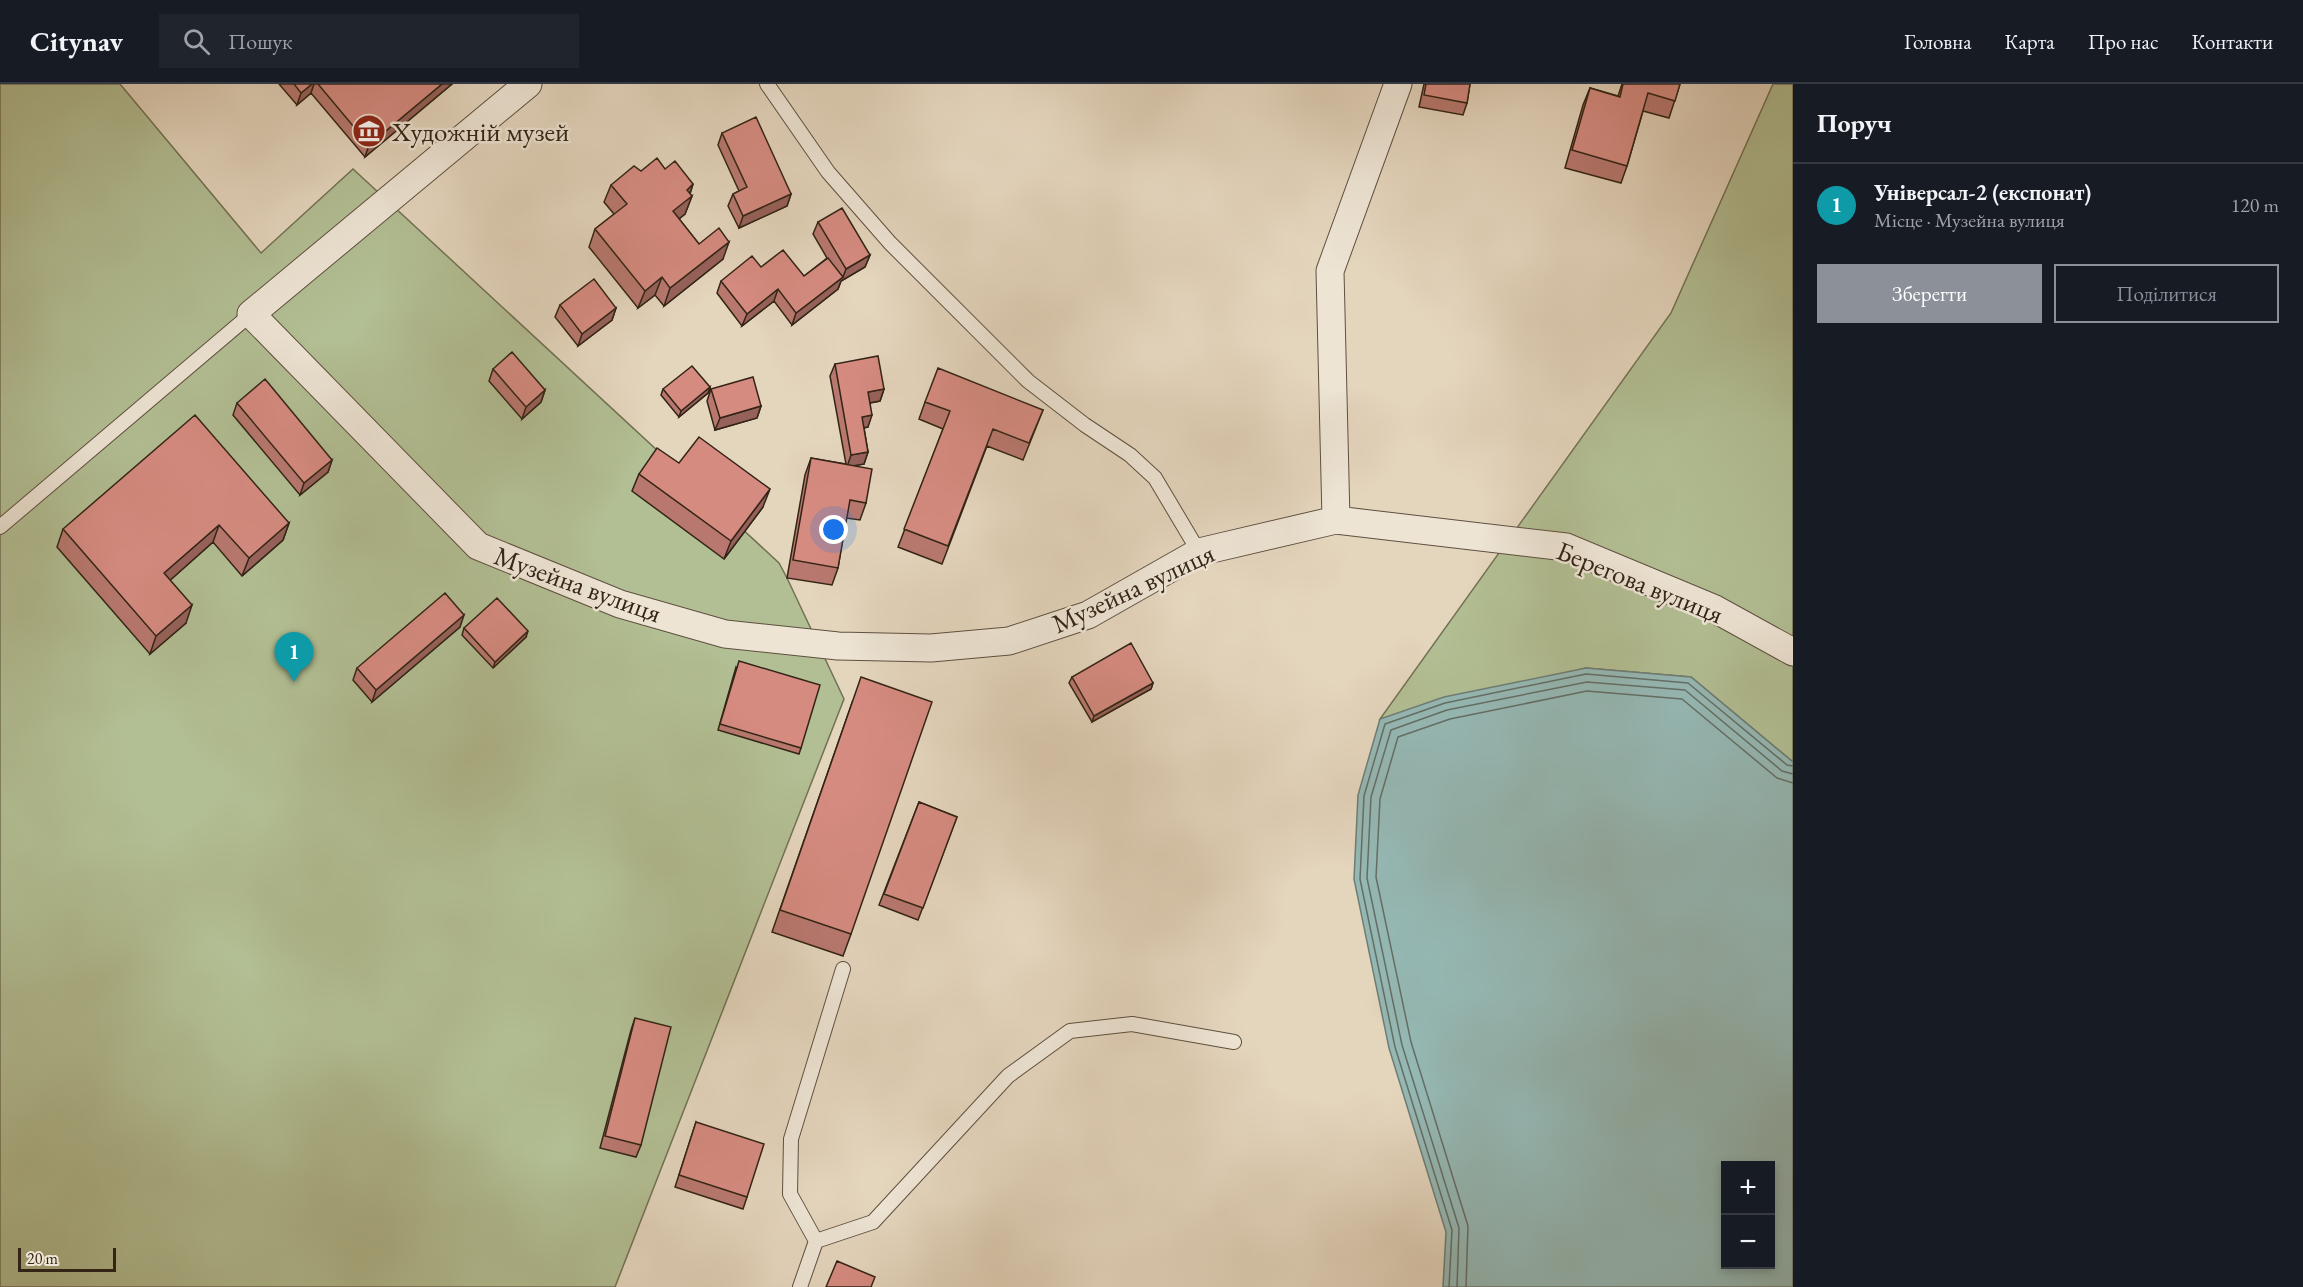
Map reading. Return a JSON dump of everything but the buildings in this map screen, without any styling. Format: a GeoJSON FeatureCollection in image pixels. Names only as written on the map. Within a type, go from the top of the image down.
{"type":"FeatureCollection","features":[{"type":"Feature","properties":{"kind":"street"},"geometry":{"type":"LineString","coordinates":[[251,314],[528,84]]}},
{"type":"Feature","properties":{"kind":"street"},"geometry":{"type":"LineString","coordinates":[[1336,520],[1330,271],[1398,84]]}},
{"type":"Feature","properties":{"kind":"street","name":"Музейна вулиця"},"geometry":{"type":"LineString","coordinates":[[251,314],[478,546],[620,604],[725,634],[838,646],[931,648],[1009,640],[1088,615],[1199,552],[1336,520]]}},
{"type":"Feature","properties":{"kind":"street","name":"Берегова вулиця"},"geometry":{"type":"LineString","coordinates":[[1336,520],[1566,547],[1715,609],[1793,652]]}},
{"type":"Feature","properties":{"kind":"lane"},"geometry":{"type":"LineString","coordinates":[[767,84],[828,172],[890,243],[1028,381],[1085,425],[1130,455],[1155,478],[1199,552]]}},
{"type":"Feature","properties":{"kind":"lane"},"geometry":{"type":"LineString","coordinates":[[0,527],[251,314]]}},
{"type":"Feature","properties":{"kind":"lane"},"geometry":{"type":"LineString","coordinates":[[800,1287],[816,1241],[790,1194],[791,1140],[843,969]]}},
{"type":"Feature","properties":{"kind":"lane"},"geometry":{"type":"LineString","coordinates":[[816,1241],[873,1222],[1008,1076],[1070,1031],[1132,1024],[1234,1042]]}},
{"type":"Feature","properties":{"kind":"green space"},"geometry":{"type":"Polygon","coordinates":[[[0,84],[120,84],[261,253],[353,169],[779,563],[787,578],[844,699],[615,1287],[0,1287],[0,84]]]}},
{"type":"Feature","properties":{"kind":"green space"},"geometry":{"type":"Polygon","coordinates":[[[1773,84],[1793,84],[1793,762],[1691,677],[1586,668],[1380,719],[1671,313],[1773,84]]]}},
{"type":"Feature","properties":{"kind":"water"},"geometry":{"type":"Polygon","coordinates":[[[1586,668],[1691,677],[1793,762],[1793,1287],[1443,1287],[1446,1232],[1389,1048],[1354,879],[1358,795],[1380,719],[1444,697],[1586,668]]]}},
{"type":"Feature","properties":{"kind":"place","name":"Художній музей"},"geometry":{"type":"Point","coordinates":[369,131]}},
{"type":"Feature","properties":{"kind":"place","name":"Універсал-2 (експонат)"},"geometry":{"type":"Point","coordinates":[294,682]}}]}
